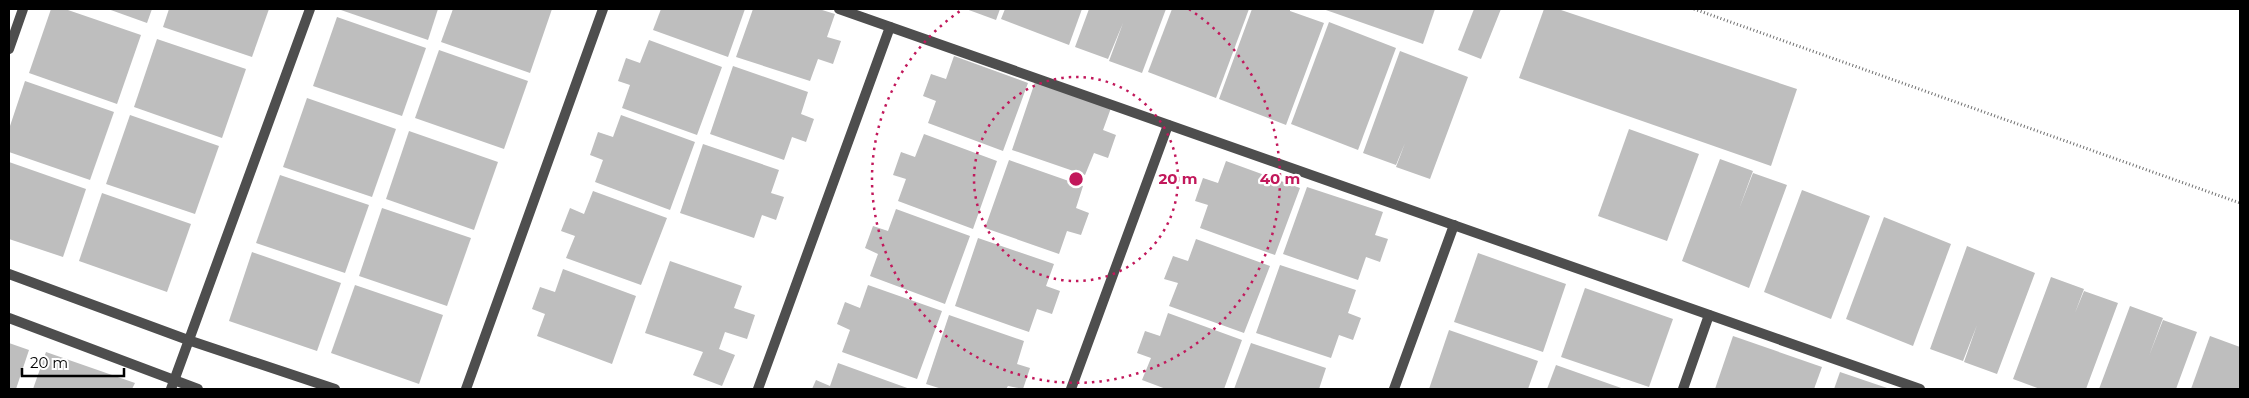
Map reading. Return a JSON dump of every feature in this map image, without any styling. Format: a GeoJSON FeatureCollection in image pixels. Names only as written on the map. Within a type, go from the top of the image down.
{"type":"FeatureCollection","features":[{"type":"Feature","properties":{"kind":"street"},"geometry":{"type":"LineString","coordinates":[[9,49],[23,9]]}},
{"type":"Feature","properties":{"kind":"street"},"geometry":{"type":"LineString","coordinates":[[172,385],[310,9]]}},
{"type":"Feature","properties":{"kind":"street"},"geometry":{"type":"LineString","coordinates":[[466,389],[603,9]]}},
{"type":"Feature","properties":{"kind":"street"},"geometry":{"type":"LineString","coordinates":[[839,9],[1920,389]]}},
{"type":"Feature","properties":{"kind":"street"},"geometry":{"type":"LineString","coordinates":[[758,389],[890,26]]}},
{"type":"Feature","properties":{"kind":"street"},"geometry":{"type":"LineString","coordinates":[[1071,389],[1168,125]]}},
{"type":"Feature","properties":{"kind":"street"},"geometry":{"type":"LineString","coordinates":[[1394,389],[1454,226]]}},
{"type":"Feature","properties":{"kind":"street"},"geometry":{"type":"LineString","coordinates":[[9,274],[188,340],[335,389]]}},
{"type":"Feature","properties":{"kind":"street"},"geometry":{"type":"LineString","coordinates":[[1683,389],[1709,315]]}},
{"type":"Feature","properties":{"kind":"street"},"geometry":{"type":"LineString","coordinates":[[9,318],[172,385],[198,389]]}},
{"type":"Feature","properties":{"kind":"path"},"geometry":{"type":"LineString","coordinates":[[1694,9],[2240,203]]}},
{"type":"Feature","properties":{"kind":"building"},"geometry":{"type":"Polygon","coordinates":[[[51,9],[65,9],[141,35],[117,104],[29,73],[51,9]]]}},
{"type":"Feature","properties":{"kind":"building"},"geometry":{"type":"Polygon","coordinates":[[[108,9],[152,9],[147,23],[108,9]]]}},
{"type":"Feature","properties":{"kind":"building"},"geometry":{"type":"Polygon","coordinates":[[[169,9],[269,9],[252,57],[163,27],[169,9]]]}},
{"type":"Feature","properties":{"kind":"building"},"geometry":{"type":"Polygon","coordinates":[[[338,9],[438,9],[428,40],[338,9]]]}},
{"type":"Feature","properties":{"kind":"building"},"geometry":{"type":"Polygon","coordinates":[[[453,9],[552,9],[530,73],[441,42],[453,9]]]}},
{"type":"Feature","properties":{"kind":"building"},"geometry":{"type":"Polygon","coordinates":[[[661,9],[745,9],[728,57],[653,30],[661,9]]]}},
{"type":"Feature","properties":{"kind":"building"},"geometry":{"type":"Polygon","coordinates":[[[753,9],[819,9],[835,14],[827,37],[841,41],[833,64],[818,59],[810,81],[736,57],[753,9]]]}},
{"type":"Feature","properties":{"kind":"building"},"geometry":{"type":"Polygon","coordinates":[[[966,9],[1000,9],[996,20],[966,9]]]}},
{"type":"Feature","properties":{"kind":"building"},"geometry":{"type":"Polygon","coordinates":[[[1005,9],[1082,9],[1069,45],[1001,19],[1005,9]]]}},
{"type":"Feature","properties":{"kind":"building"},"geometry":{"type":"Polygon","coordinates":[[[1089,9],[1166,9],[1142,73],[1109,61],[1123,23],[1108,59],[1075,47],[1089,9]]]}},
{"type":"Feature","properties":{"kind":"building"},"geometry":{"type":"Polygon","coordinates":[[[1172,9],[1249,9],[1216,98],[1148,72],[1172,9]]]}},
{"type":"Feature","properties":{"kind":"building"},"geometry":{"type":"Polygon","coordinates":[[[1252,9],[1290,9],[1290,11],[1324,23],[1286,125],[1219,99],[1252,9]]]}},
{"type":"Feature","properties":{"kind":"building"},"geometry":{"type":"Polygon","coordinates":[[[1323,9],[1435,9],[1423,44],[1323,9]]]}},
{"type":"Feature","properties":{"kind":"building"},"geometry":{"type":"Polygon","coordinates":[[[1474,9],[1501,9],[1481,59],[1458,50],[1474,9]]]}},
{"type":"Feature","properties":{"kind":"building"},"geometry":{"type":"Polygon","coordinates":[[[1544,9],[1558,9],[1797,89],[1771,166],[1519,78],[1544,9]]]}},
{"type":"Feature","properties":{"kind":"building"},"geometry":{"type":"Polygon","coordinates":[[[337,17],[426,48],[402,116],[313,86],[337,17]]]}},
{"type":"Feature","properties":{"kind":"building"},"geometry":{"type":"Polygon","coordinates":[[[1329,22],[1396,48],[1358,150],[1291,124],[1329,22]]]}},
{"type":"Feature","properties":{"kind":"building"},"geometry":{"type":"Polygon","coordinates":[[[157,39],[246,69],[222,138],[134,107],[157,39]]]}},
{"type":"Feature","properties":{"kind":"building"},"geometry":{"type":"Polygon","coordinates":[[[649,40],[722,67],[697,135],[622,108],[630,85],[618,81],[626,58],[640,63],[649,40]]]}},
{"type":"Feature","properties":{"kind":"building"},"geometry":{"type":"Polygon","coordinates":[[[439,50],[528,81],[504,149],[415,118],[439,50]]]}},
{"type":"Feature","properties":{"kind":"building"},"geometry":{"type":"Polygon","coordinates":[[[1400,51],[1468,77],[1430,179],[1396,167],[1405,143],[1396,165],[1363,153],[1400,51]]]}},
{"type":"Feature","properties":{"kind":"building"},"geometry":{"type":"Polygon","coordinates":[[[954,56],[1028,83],[1003,151],[928,123],[936,101],[923,96],[931,74],[946,79],[954,56]]]}},
{"type":"Feature","properties":{"kind":"building"},"geometry":{"type":"Polygon","coordinates":[[[733,66],[808,92],[801,114],[814,119],[806,142],[792,137],[784,160],[710,134],[733,66]]]}},
{"type":"Feature","properties":{"kind":"building"},"geometry":{"type":"Polygon","coordinates":[[[25,81],[114,112],[90,180],[9,152],[9,129],[25,81]]]}},
{"type":"Feature","properties":{"kind":"building"},"geometry":{"type":"Polygon","coordinates":[[[1035,82],[1111,108],[1103,130],[1116,135],[1108,158],[1094,153],[1085,175],[1012,150],[1035,82]]]}},
{"type":"Feature","properties":{"kind":"building"},"geometry":{"type":"Polygon","coordinates":[[[307,98],[396,129],[372,197],[283,167],[307,98]]]}},
{"type":"Feature","properties":{"kind":"building"},"geometry":{"type":"Polygon","coordinates":[[[130,115],[219,146],[195,214],[106,184],[130,115]]]}},
{"type":"Feature","properties":{"kind":"building"},"geometry":{"type":"Polygon","coordinates":[[[621,115],[695,142],[670,210],[595,182],[603,160],[590,155],[598,132],[613,137],[621,115]]]}},
{"type":"Feature","properties":{"kind":"building"},"geometry":{"type":"Polygon","coordinates":[[[1629,129],[1699,154],[1667,241],[1598,216],[1629,129]]]}},
{"type":"Feature","properties":{"kind":"building"},"geometry":{"type":"Polygon","coordinates":[[[409,131],[498,162],[474,230],[386,199],[409,131]]]}},
{"type":"Feature","properties":{"kind":"building"},"geometry":{"type":"Polygon","coordinates":[[[924,134],[997,161],[973,229],[898,201],[906,179],[893,175],[901,152],[915,157],[924,134]]]}},
{"type":"Feature","properties":{"kind":"building"},"geometry":{"type":"Polygon","coordinates":[[[703,144],[779,170],[771,193],[784,197],[776,220],[762,215],[754,238],[680,213],[703,144]]]}},
{"type":"Feature","properties":{"kind":"building"},"geometry":{"type":"Polygon","coordinates":[[[1720,159],[1753,171],[1739,209],[1753,173],[1787,185],[1749,288],[1682,261],[1720,159]]]}},
{"type":"Feature","properties":{"kind":"building"},"geometry":{"type":"Polygon","coordinates":[[[1009,160],[1083,186],[1076,208],[1089,213],[1081,235],[1067,231],[1059,254],[985,228],[1009,160]]]}},
{"type":"Feature","properties":{"kind":"building"},"geometry":{"type":"Polygon","coordinates":[[[1226,161],[1300,188],[1275,255],[1200,228],[1208,205],[1195,201],[1203,178],[1218,183],[1226,161]]]}},
{"type":"Feature","properties":{"kind":"building"},"geometry":{"type":"Polygon","coordinates":[[[9,162],[86,189],[63,257],[9,239],[9,162]]]}},
{"type":"Feature","properties":{"kind":"building"},"geometry":{"type":"Polygon","coordinates":[[[280,175],[369,205],[345,273],[256,243],[280,175]]]}},
{"type":"Feature","properties":{"kind":"building"},"geometry":{"type":"Polygon","coordinates":[[[1307,187],[1383,212],[1375,235],[1388,239],[1380,262],[1366,257],[1358,280],[1283,254],[1307,187]]]}},
{"type":"Feature","properties":{"kind":"building"},"geometry":{"type":"Polygon","coordinates":[[[1802,190],[1870,216],[1831,319],[1764,292],[1802,190]]]}},
{"type":"Feature","properties":{"kind":"building"},"geometry":{"type":"Polygon","coordinates":[[[593,191],[667,218],[641,285],[566,258],[575,236],[561,231],[570,208],[584,214],[593,191]]]}},
{"type":"Feature","properties":{"kind":"building"},"geometry":{"type":"Polygon","coordinates":[[[102,193],[191,224],[167,292],[79,261],[102,193]]]}},
{"type":"Feature","properties":{"kind":"building"},"geometry":{"type":"Polygon","coordinates":[[[382,208],[471,238],[447,306],[359,276],[382,208]]]}},
{"type":"Feature","properties":{"kind":"building"},"geometry":{"type":"Polygon","coordinates":[[[896,209],[970,236],[945,304],[870,276],[878,254],[865,248],[873,226],[888,231],[896,209]]]}},
{"type":"Feature","properties":{"kind":"building"},"geometry":{"type":"Polygon","coordinates":[[[1884,217],[1951,244],[1913,346],[1846,319],[1884,217]]]}},
{"type":"Feature","properties":{"kind":"building"},"geometry":{"type":"Polygon","coordinates":[[[978,238],[1054,264],[1046,286],[1060,291],[1052,314],[1037,309],[1029,332],[955,306],[978,238]]]}},
{"type":"Feature","properties":{"kind":"building"},"geometry":{"type":"Polygon","coordinates":[[[1196,239],[1270,266],[1244,333],[1169,306],[1178,283],[1164,279],[1173,256],[1188,261],[1196,239]]]}},
{"type":"Feature","properties":{"kind":"building"},"geometry":{"type":"Polygon","coordinates":[[[1967,246],[2035,273],[1997,374],[1964,362],[1977,325],[1963,361],[1930,349],[1967,246]]]}},
{"type":"Feature","properties":{"kind":"building"},"geometry":{"type":"Polygon","coordinates":[[[252,252],[341,283],[317,351],[229,321],[252,252]]]}},
{"type":"Feature","properties":{"kind":"building"},"geometry":{"type":"Polygon","coordinates":[[[1478,253],[1566,284],[1543,352],[1454,322],[1478,253]]]}},
{"type":"Feature","properties":{"kind":"building"},"geometry":{"type":"Polygon","coordinates":[[[670,261],[742,286],[734,308],[755,315],[747,339],[725,332],[719,349],[735,355],[722,386],[693,375],[703,352],[645,333],[670,261]]]}},
{"type":"Feature","properties":{"kind":"building"},"geometry":{"type":"Polygon","coordinates":[[[1280,265],[1356,290],[1348,313],[1361,318],[1353,340],[1339,335],[1331,358],[1256,333],[1280,265]]]}},
{"type":"Feature","properties":{"kind":"building"},"geometry":{"type":"Polygon","coordinates":[[[563,269],[636,296],[612,364],[537,336],[545,314],[532,309],[540,287],[555,292],[563,269]]]}},
{"type":"Feature","properties":{"kind":"building"},"geometry":{"type":"Polygon","coordinates":[[[2051,277],[2084,289],[2075,313],[2084,291],[2118,303],[2086,389],[2040,389],[2013,379],[2051,277]]]}},
{"type":"Feature","properties":{"kind":"building"},"geometry":{"type":"Polygon","coordinates":[[[355,285],[443,315],[419,384],[331,353],[355,285]]]}},
{"type":"Feature","properties":{"kind":"building"},"geometry":{"type":"Polygon","coordinates":[[[868,285],[942,311],[917,379],[842,352],[850,330],[837,324],[845,302],[860,308],[868,285]]]}},
{"type":"Feature","properties":{"kind":"building"},"geometry":{"type":"Polygon","coordinates":[[[1585,288],[1673,319],[1649,387],[1561,357],[1585,288]]]}},
{"type":"Feature","properties":{"kind":"building"},"geometry":{"type":"Polygon","coordinates":[[[2130,306],[2163,318],[2149,356],[2163,320],[2197,332],[2176,389],[2099,389],[2130,306]]]}},
{"type":"Feature","properties":{"kind":"building"},"geometry":{"type":"Polygon","coordinates":[[[1168,313],[1242,340],[1224,389],[1166,389],[1142,380],[1151,358],[1137,353],[1145,331],[1160,336],[1168,313]]]}},
{"type":"Feature","properties":{"kind":"building"},"geometry":{"type":"Polygon","coordinates":[[[949,315],[1024,341],[1017,364],[1030,368],[1023,389],[1008,386],[1006,389],[942,389],[926,384],[949,315]]]}},
{"type":"Feature","properties":{"kind":"building"},"geometry":{"type":"Polygon","coordinates":[[[1449,330],[1538,361],[1528,389],[1429,389],[1449,330]]]}},
{"type":"Feature","properties":{"kind":"building"},"geometry":{"type":"Polygon","coordinates":[[[1733,336],[1822,367],[1814,389],[1715,389],[1733,336]]]}},
{"type":"Feature","properties":{"kind":"building"},"geometry":{"type":"Polygon","coordinates":[[[2210,336],[2240,347],[2240,389],[2191,389],[2210,336]]]}},
{"type":"Feature","properties":{"kind":"building"},"geometry":{"type":"Polygon","coordinates":[[[9,343],[29,350],[16,389],[9,389],[9,343]]]}},
{"type":"Feature","properties":{"kind":"building"},"geometry":{"type":"Polygon","coordinates":[[[1251,343],[1326,368],[1319,389],[1234,389],[1251,343]]]}},
{"type":"Feature","properties":{"kind":"building"},"geometry":{"type":"Polygon","coordinates":[[[46,352],[135,383],[132,389],[33,389],[46,352]]]}},
{"type":"Feature","properties":{"kind":"building"},"geometry":{"type":"Polygon","coordinates":[[[838,363],[910,389],[812,389],[816,380],[830,386],[838,363]]]}},
{"type":"Feature","properties":{"kind":"building"},"geometry":{"type":"Polygon","coordinates":[[[1556,365],[1624,389],[1547,389],[1556,365]]]}},
{"type":"Feature","properties":{"kind":"building"},"geometry":{"type":"Polygon","coordinates":[[[1840,372],[1890,389],[1834,389],[1840,372]]]}}]}
